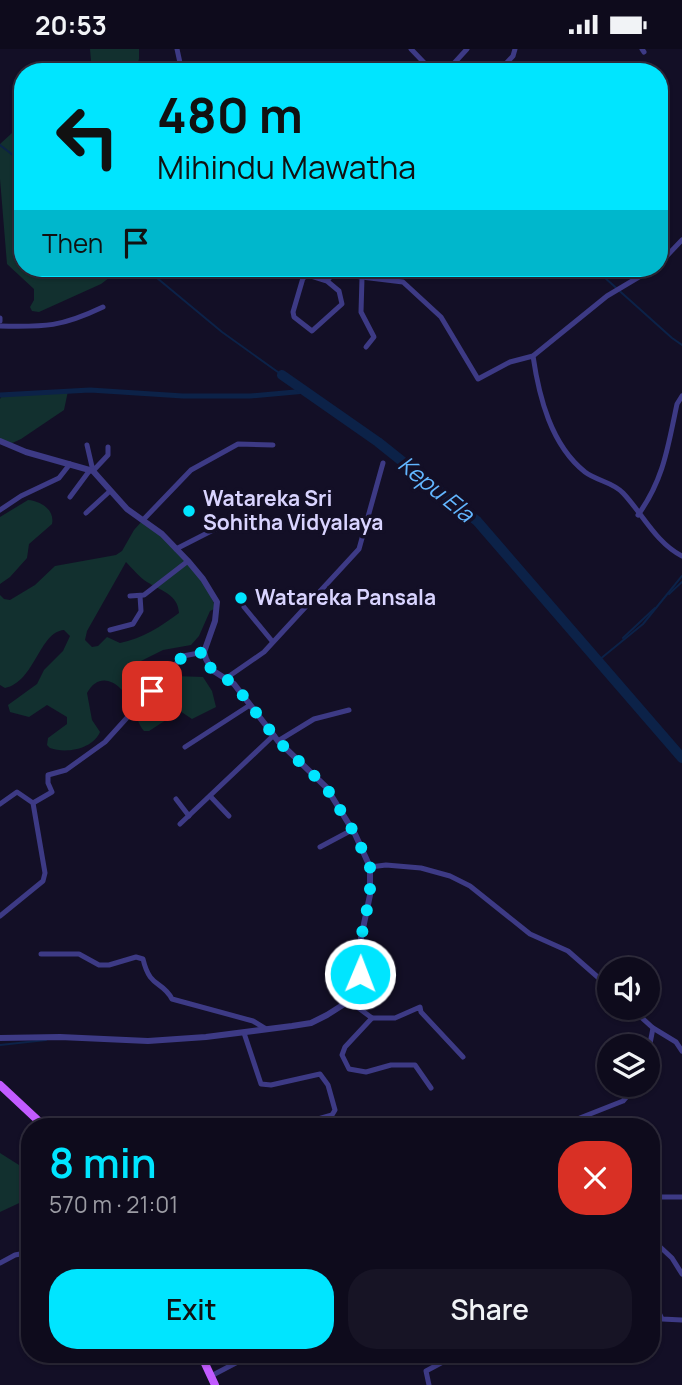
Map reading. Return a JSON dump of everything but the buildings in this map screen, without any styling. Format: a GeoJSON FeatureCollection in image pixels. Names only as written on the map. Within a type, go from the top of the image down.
{"type":"FeatureCollection","features":[{"type":"Feature","properties":{"kind":"main road"},"geometry":{"type":"LineString","coordinates":[[0,1085],[35,1118]]}},
{"type":"Feature","properties":{"kind":"main road"},"geometry":{"type":"LineString","coordinates":[[205,1363],[213,1381]]}},
{"type":"Feature","properties":{"kind":"street"},"geometry":{"type":"LineString","coordinates":[[411,49],[419,51]]}},
{"type":"Feature","properties":{"kind":"street"},"geometry":{"type":"LineString","coordinates":[[454,63],[467,49]]}},
{"type":"Feature","properties":{"kind":"street"},"geometry":{"type":"LineString","coordinates":[[668,255],[682,240]]}},
{"type":"Feature","properties":{"kind":"street"},"geometry":{"type":"LineString","coordinates":[[305,277],[293,312],[294,317],[312,331],[342,304],[339,291],[327,281],[314,277]]}},
{"type":"Feature","properties":{"kind":"street"},"geometry":{"type":"LineString","coordinates":[[327,281],[330,277]]}},
{"type":"Feature","properties":{"kind":"street"},"geometry":{"type":"LineString","coordinates":[[356,277],[403,282],[441,317],[478,379],[510,362],[533,356],[607,296],[639,277]]}},
{"type":"Feature","properties":{"kind":"street"},"geometry":{"type":"LineString","coordinates":[[362,278],[361,312],[374,337],[366,347]]}},
{"type":"Feature","properties":{"kind":"street"},"geometry":{"type":"LineString","coordinates":[[0,322],[48,327],[74,321],[103,307]]}},
{"type":"Feature","properties":{"kind":"street"},"geometry":{"type":"LineString","coordinates":[[533,356],[538,389],[549,421],[573,462],[589,475],[618,488],[638,515],[668,546],[682,556]]}},
{"type":"Feature","properties":{"kind":"street"},"geometry":{"type":"LineString","coordinates":[[638,515],[660,478],[677,404],[682,396]]}},
{"type":"Feature","properties":{"kind":"street"},"geometry":{"type":"LineString","coordinates":[[0,441],[26,452],[92,471],[127,509],[188,561],[217,601],[205,659],[212,670],[234,684],[276,738],[326,787],[370,867],[370,895],[355,993],[349,1000],[311,1023],[244,1033],[148,1041],[61,1037],[0,1038]]}},
{"type":"Feature","properties":{"kind":"street"},"geometry":{"type":"LineString","coordinates":[[143,520],[191,470],[238,444],[273,445]]}},
{"type":"Feature","properties":{"kind":"street"},"geometry":{"type":"LineString","coordinates":[[87,445],[92,471]]}},
{"type":"Feature","properties":{"kind":"street"},"geometry":{"type":"LineString","coordinates":[[70,496],[108,455],[108,447]]}},
{"type":"Feature","properties":{"kind":"street"},"geometry":{"type":"LineString","coordinates":[[225,679],[264,652],[359,549],[383,463]]}},
{"type":"Feature","properties":{"kind":"street"},"geometry":{"type":"LineString","coordinates":[[0,510],[21,496],[59,478],[70,464]]}},
{"type":"Feature","properties":{"kind":"street"},"geometry":{"type":"LineString","coordinates":[[86,513],[110,491]]}},
{"type":"Feature","properties":{"kind":"street"},"geometry":{"type":"LineString","coordinates":[[176,549],[223,524]]}},
{"type":"Feature","properties":{"kind":"street"},"geometry":{"type":"LineString","coordinates":[[130,596],[140,596],[188,561]]}},
{"type":"Feature","properties":{"kind":"street"},"geometry":{"type":"LineString","coordinates":[[110,630],[133,624],[141,611],[140,596]]}},
{"type":"Feature","properties":{"kind":"street"},"geometry":{"type":"LineString","coordinates":[[244,607],[272,641]]}},
{"type":"Feature","properties":{"kind":"street"},"geometry":{"type":"LineString","coordinates":[[33,803],[52,792],[48,775],[66,770],[105,742],[183,656],[205,652]]}},
{"type":"Feature","properties":{"kind":"street"},"geometry":{"type":"LineString","coordinates":[[186,747],[250,705]]}},
{"type":"Feature","properties":{"kind":"street"},"geometry":{"type":"LineString","coordinates":[[180,824],[276,738],[314,719],[349,710]]}},
{"type":"Feature","properties":{"kind":"street"},"geometry":{"type":"LineString","coordinates":[[0,804],[17,792],[33,803],[45,873],[43,881],[0,916]]}},
{"type":"Feature","properties":{"kind":"street"},"geometry":{"type":"LineString","coordinates":[[210,796],[229,816]]}},
{"type":"Feature","properties":{"kind":"street"},"geometry":{"type":"LineString","coordinates":[[176,799],[189,816]]}},
{"type":"Feature","properties":{"kind":"street"},"geometry":{"type":"LineString","coordinates":[[320,847],[352,830]]}},
{"type":"Feature","properties":{"kind":"street"},"geometry":{"type":"LineString","coordinates":[[370,867],[386,865],[421,868],[470,885],[530,934],[568,951],[597,976]]}},
{"type":"Feature","properties":{"kind":"street"},"geometry":{"type":"LineString","coordinates":[[41,954],[79,954],[99,965],[109,965],[136,957],[143,959],[146,972],[153,982],[169,992],[172,999],[253,1021],[266,1029]]}},
{"type":"Feature","properties":{"kind":"street"},"geometry":{"type":"LineString","coordinates":[[349,1000],[372,1019]]}},
{"type":"Feature","properties":{"kind":"street"},"geometry":{"type":"LineString","coordinates":[[430,1088],[415,1065],[391,1065],[366,1072],[349,1069],[342,1055],[345,1047],[372,1019],[396,1017],[420,1007],[421,1012],[463,1057]]}},
{"type":"Feature","properties":{"kind":"street"},"geometry":{"type":"LineString","coordinates":[[645,1020],[676,1042],[682,1051]]}},
{"type":"Feature","properties":{"kind":"street"},"geometry":{"type":"LineString","coordinates":[[652,1034],[653,1027]]}},
{"type":"Feature","properties":{"kind":"street"},"geometry":{"type":"LineString","coordinates":[[244,1033],[261,1084],[271,1085],[320,1074],[328,1085],[335,1110],[332,1115],[322,1118]]}},
{"type":"Feature","properties":{"kind":"street"},"geometry":{"type":"LineString","coordinates":[[580,1118],[623,1101],[626,1097]]}},
{"type":"Feature","properties":{"kind":"street"},"geometry":{"type":"LineString","coordinates":[[660,1197],[682,1197]]}},
{"type":"Feature","properties":{"kind":"street"},"geometry":{"type":"LineString","coordinates":[[660,1247],[672,1258],[682,1274]]}},
{"type":"Feature","properties":{"kind":"street"},"geometry":{"type":"LineString","coordinates":[[0,1263],[21,1254]]}},
{"type":"Feature","properties":{"kind":"street"},"geometry":{"type":"LineString","coordinates":[[660,1316],[662,1319],[682,1320]]}},
{"type":"Feature","properties":{"kind":"street"},"geometry":{"type":"LineString","coordinates":[[213,1381],[239,1363]]}},
{"type":"Feature","properties":{"kind":"street"},"geometry":{"type":"LineString","coordinates":[[429,1385],[426,1371],[441,1363]]}},
{"type":"Feature","properties":{"kind":"green space"},"geometry":{"type":"Polygon","coordinates":[[[90,49],[139,49],[138,63],[91,63],[90,49]]]}},
{"type":"Feature","properties":{"kind":"green space"},"geometry":{"type":"Polygon","coordinates":[[[14,131],[14,270],[7,264],[0,144],[14,131]]]}},
{"type":"Feature","properties":{"kind":"green space"},"geometry":{"type":"Polygon","coordinates":[[[21,277],[110,277],[101,284],[39,312],[32,311],[30,307],[34,300],[34,289],[21,277]]]}},
{"type":"Feature","properties":{"kind":"green space"},"geometry":{"type":"Polygon","coordinates":[[[68,391],[64,410],[21,439],[8,445],[0,441],[0,399],[3,394],[68,391]]]}},
{"type":"Feature","properties":{"kind":"green space"},"geometry":{"type":"Polygon","coordinates":[[[28,500],[46,507],[51,514],[52,524],[29,544],[27,558],[0,584],[0,517],[28,500]]]}},
{"type":"Feature","properties":{"kind":"green space"},"geometry":{"type":"Polygon","coordinates":[[[143,520],[162,534],[203,579],[216,608],[210,611],[199,636],[191,645],[163,650],[141,661],[137,677],[140,684],[174,676],[203,677],[212,691],[216,707],[192,719],[180,711],[149,731],[144,731],[123,691],[111,682],[99,682],[87,693],[92,720],[100,732],[96,738],[78,749],[50,748],[47,745],[48,738],[67,724],[67,717],[47,705],[29,717],[10,712],[8,705],[37,684],[44,670],[63,651],[70,636],[64,630],[48,639],[23,677],[5,688],[0,685],[0,595],[10,600],[35,585],[55,566],[116,555],[122,551],[143,520]],[[126,562],[87,631],[85,640],[92,647],[98,646],[107,637],[120,643],[136,638],[179,613],[172,597],[144,580],[126,562]]]}},
{"type":"Feature","properties":{"kind":"green space"},"geometry":{"type":"Polygon","coordinates":[[[0,1153],[21,1166],[21,1202],[0,1212],[0,1153]]]}},
{"type":"Feature","properties":{"kind":"waterway","name":"Kepu Ela"},"geometry":{"type":"LineString","coordinates":[[0,145],[14,156]]}},
{"type":"Feature","properties":{"kind":"waterway","name":"Kepu Ela"},"geometry":{"type":"LineString","coordinates":[[156,277],[222,332],[282,375]]}},
{"type":"Feature","properties":{"kind":"waterway"},"geometry":{"type":"LineString","coordinates":[[604,277],[682,345]]}},
{"type":"Feature","properties":{"kind":"waterway","name":"Kepu Ela"},"geometry":{"type":"LineString","coordinates":[[282,375],[378,442],[477,521],[682,758]]}},
{"type":"Feature","properties":{"kind":"waterway"},"geometry":{"type":"LineString","coordinates":[[0,395],[90,390],[183,396],[250,396],[306,391]]}},
{"type":"Feature","properties":{"kind":"waterway"},"geometry":{"type":"LineString","coordinates":[[599,660],[643,624],[682,576]]}},
{"type":"Feature","properties":{"kind":"waterway"},"geometry":{"type":"LineString","coordinates":[[669,594],[682,582]]}},
{"type":"Feature","properties":{"kind":"waterway"},"geometry":{"type":"LineString","coordinates":[[623,638],[655,608]]}},
{"type":"Feature","properties":{"kind":"waterway"},"geometry":{"type":"LineString","coordinates":[[0,1045],[46,1040]]}},
{"type":"Feature","properties":{"kind":"place","name":"Watareka Sri Sohitha Vidyalaya"},"geometry":{"type":"Point","coordinates":[189,511]}},
{"type":"Feature","properties":{"kind":"place","name":"Watareka Pansala"},"geometry":{"type":"Point","coordinates":[241,598]}},
{"type":"Feature","properties":{"kind":"route"},"geometry":{"type":"LineString","coordinates":[[152,691],[183,656],[205,652],[205,659],[212,670],[234,684],[278,741],[326,787],[355,834],[370,867],[370,895],[361,938],[360,974]]}}]}
